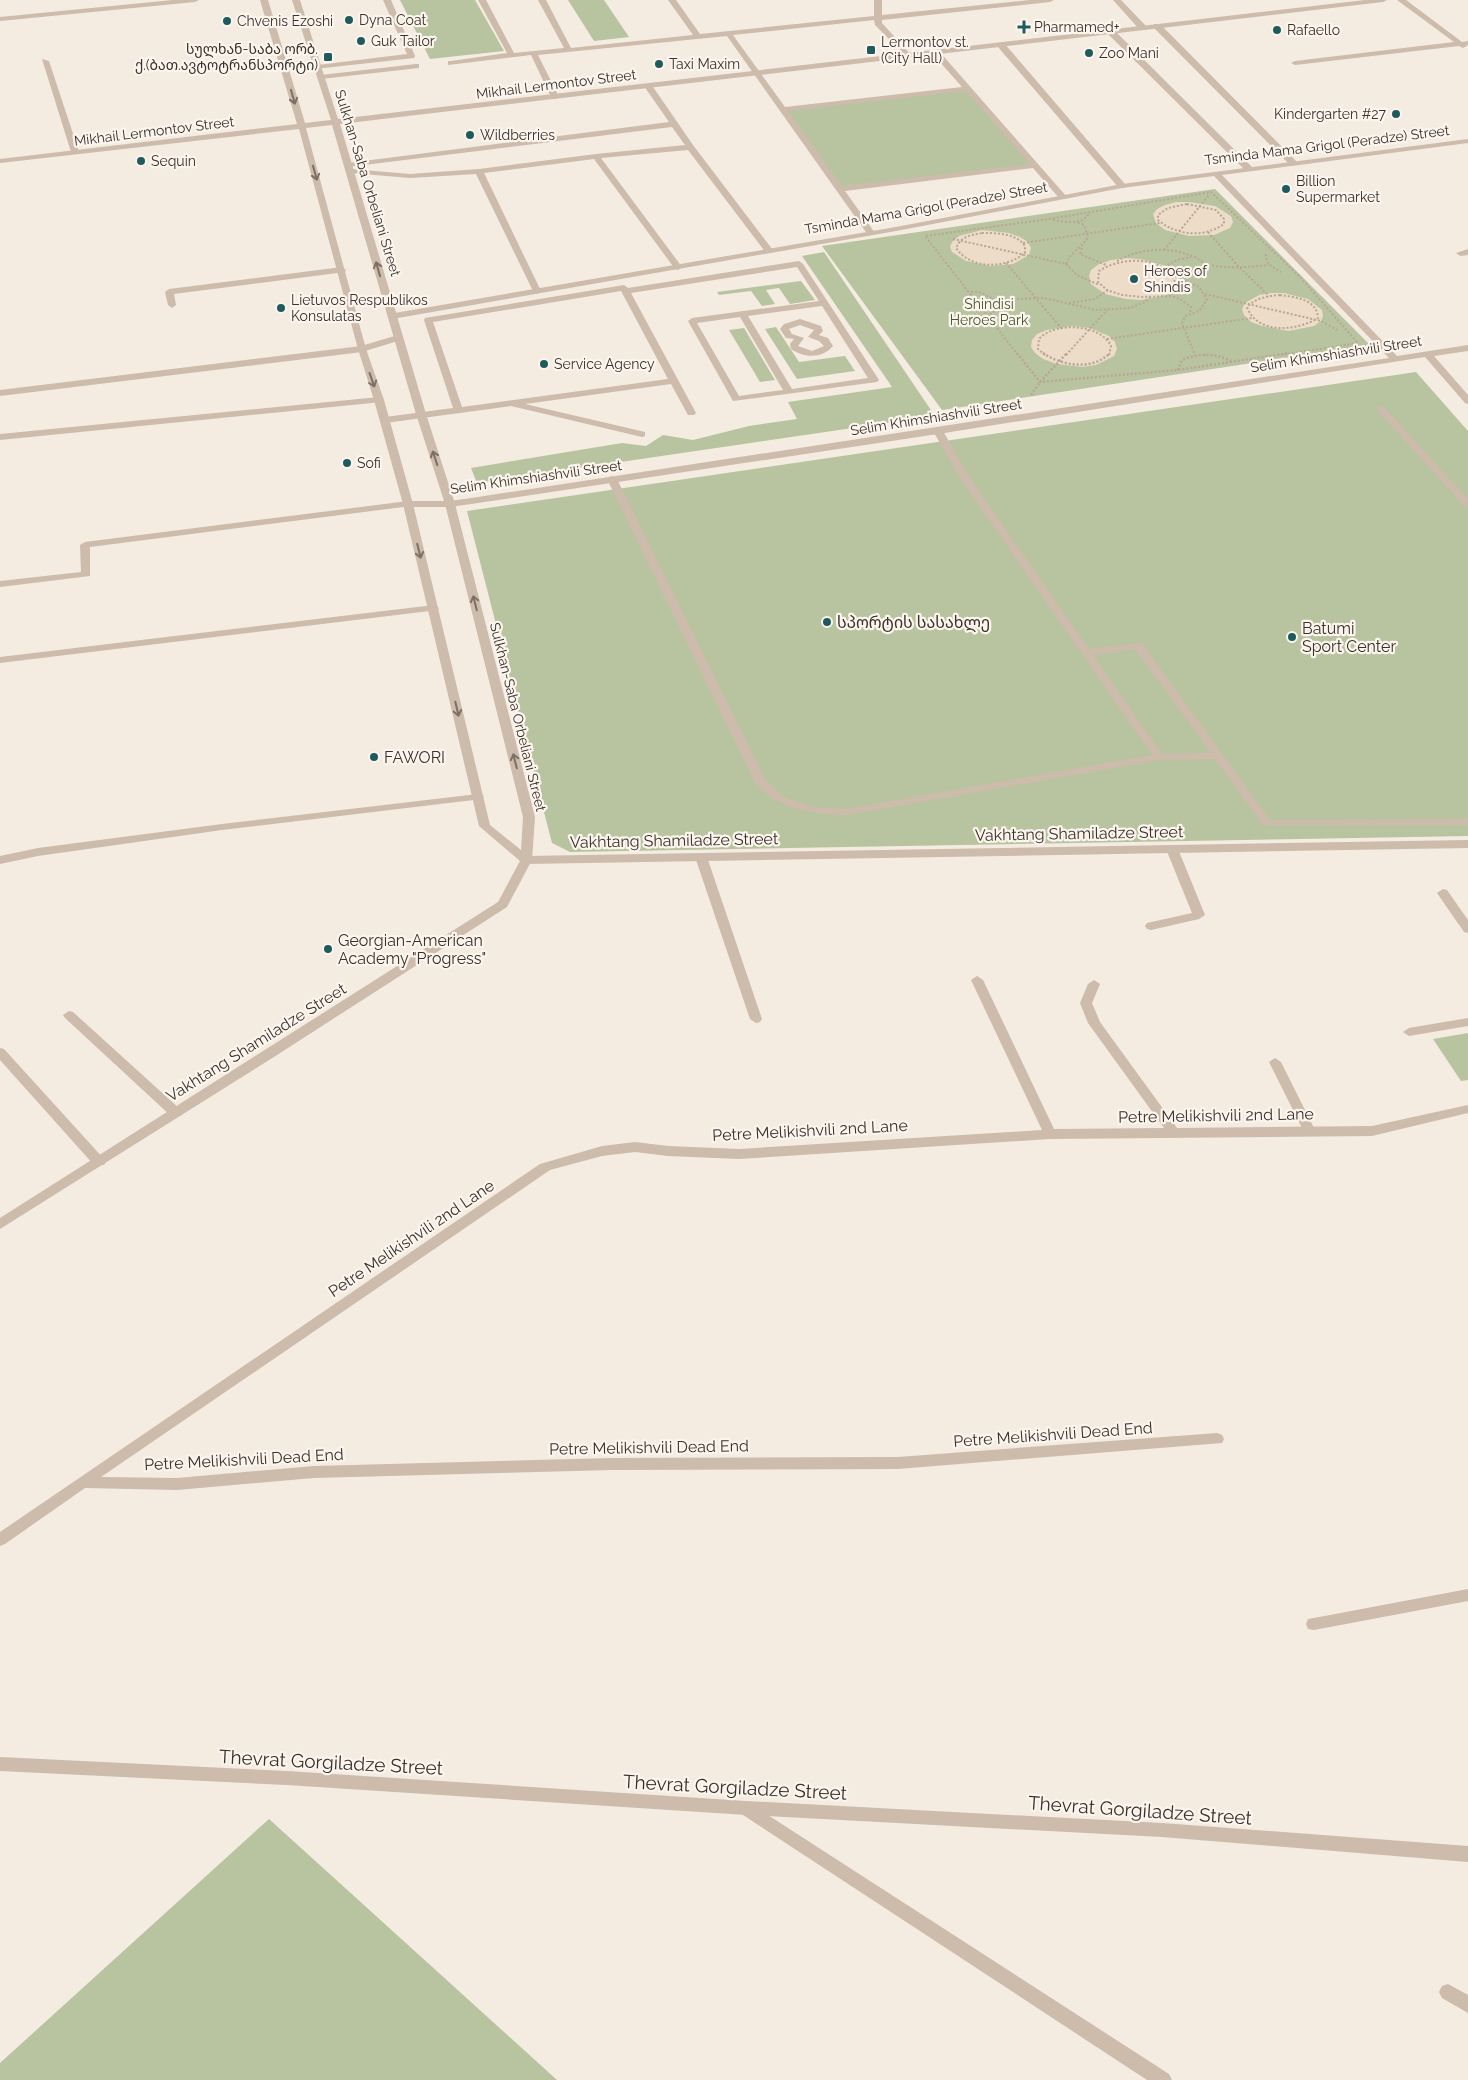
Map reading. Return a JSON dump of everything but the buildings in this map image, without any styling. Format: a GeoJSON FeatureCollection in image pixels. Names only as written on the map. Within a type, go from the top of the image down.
{"type":"FeatureCollection","features":[{"type":"Feature","properties":{"kind":"street"},"geometry":{"type":"LineString","coordinates":[[0,19],[120,4],[195,0]]}},
{"type":"Feature","properties":{"kind":"street"},"geometry":{"type":"LineString","coordinates":[[264,0],[342,270],[362,349],[379,400],[408,504],[485,826],[526,860]]}},
{"type":"Feature","properties":{"kind":"street","name":"Sulkhan-Saba Orbeliani Street"},"geometry":{"type":"LineString","coordinates":[[296,0],[349,168],[398,338],[450,504],[529,817],[526,860]]}},
{"type":"Feature","properties":{"kind":"street"},"geometry":{"type":"LineString","coordinates":[[318,67],[412,56],[387,0]]}},
{"type":"Feature","properties":{"kind":"street"},"geometry":{"type":"LineString","coordinates":[[482,0],[512,56]]}},
{"type":"Feature","properties":{"kind":"street"},"geometry":{"type":"LineString","coordinates":[[542,0],[569,50]]}},
{"type":"Feature","properties":{"kind":"street"},"geometry":{"type":"LineString","coordinates":[[672,0],[698,37]]}},
{"type":"Feature","properties":{"kind":"street"},"geometry":{"type":"LineString","coordinates":[[878,0],[878,23],[907,55]]}},
{"type":"Feature","properties":{"kind":"street"},"geometry":{"type":"LineString","coordinates":[[451,62],[1050,0]]}},
{"type":"Feature","properties":{"kind":"street"},"geometry":{"type":"LineString","coordinates":[[1117,0],[1143,28]]}},
{"type":"Feature","properties":{"kind":"street","name":"Mikhail Lermontov Street"},"geometry":{"type":"LineString","coordinates":[[0,161],[1383,0]]}},
{"type":"Feature","properties":{"kind":"street"},"geometry":{"type":"LineString","coordinates":[[1401,0],[1464,43],[1468,49]]}},
{"type":"Feature","properties":{"kind":"street"},"geometry":{"type":"LineString","coordinates":[[1157,26],[1293,163]]}},
{"type":"Feature","properties":{"kind":"street"},"geometry":{"type":"LineString","coordinates":[[1111,32],[1249,169]]}},
{"type":"Feature","properties":{"kind":"street"},"geometry":{"type":"LineString","coordinates":[[729,34],[871,234]]}},
{"type":"Feature","properties":{"kind":"street"},"geometry":{"type":"LineString","coordinates":[[1296,63],[1464,43]]}},
{"type":"Feature","properties":{"kind":"street"},"geometry":{"type":"LineString","coordinates":[[1001,45],[1122,186]]}},
{"type":"Feature","properties":{"kind":"street"},"geometry":{"type":"LineString","coordinates":[[935,52],[1063,197]]}},
{"type":"Feature","properties":{"kind":"street"},"geometry":{"type":"LineString","coordinates":[[533,53],[556,97]]}},
{"type":"Feature","properties":{"kind":"street"},"geometry":{"type":"LineString","coordinates":[[45,61],[75,152]]}},
{"type":"Feature","properties":{"kind":"street"},"geometry":{"type":"LineString","coordinates":[[321,77],[416,66]]}},
{"type":"Feature","properties":{"kind":"street"},"geometry":{"type":"LineString","coordinates":[[648,86],[690,147],[769,251]]}},
{"type":"Feature","properties":{"kind":"street"},"geometry":{"type":"LineString","coordinates":[[784,109],[967,89]]}},
{"type":"Feature","properties":{"kind":"street"},"geometry":{"type":"LineString","coordinates":[[349,168],[674,124]]}},
{"type":"Feature","properties":{"kind":"street","name":"Tsminda Mama Grigol (Peradze) Street"},"geometry":{"type":"LineString","coordinates":[[392,316],[871,234],[1122,186],[1468,141]]}},
{"type":"Feature","properties":{"kind":"street"},"geometry":{"type":"LineString","coordinates":[[349,168],[410,176],[479,171],[596,156],[690,147]]}},
{"type":"Feature","properties":{"kind":"street"},"geometry":{"type":"LineString","coordinates":[[596,156],[678,267]]}},
{"type":"Feature","properties":{"kind":"street"},"geometry":{"type":"LineString","coordinates":[[840,189],[1034,166]]}},
{"type":"Feature","properties":{"kind":"street"},"geometry":{"type":"LineString","coordinates":[[479,171],[537,291]]}},
{"type":"Feature","properties":{"kind":"street"},"geometry":{"type":"LineString","coordinates":[[1217,175],[1395,359]]}},
{"type":"Feature","properties":{"kind":"street"},"geometry":{"type":"LineString","coordinates":[[626,291],[799,264],[874,380],[736,399],[692,321],[824,303]]}},
{"type":"Feature","properties":{"kind":"street"},"geometry":{"type":"LineString","coordinates":[[172,305],[169,292],[342,270]]}},
{"type":"Feature","properties":{"kind":"street"},"geometry":{"type":"LineString","coordinates":[[458,409],[428,320],[624,288],[691,413]]}},
{"type":"Feature","properties":{"kind":"street"},"geometry":{"type":"LineString","coordinates":[[790,308],[800,322]]}},
{"type":"Feature","properties":{"kind":"street"},"geometry":{"type":"LineString","coordinates":[[743,314],[789,392]]}},
{"type":"Feature","properties":{"kind":"street"},"geometry":{"type":"LineString","coordinates":[[800,338],[794,344],[794,347],[806,353],[821,352],[829,346],[824,339],[789,336],[784,329],[792,323],[807,323],[818,328],[819,332],[812,337]]}},
{"type":"Feature","properties":{"kind":"street"},"geometry":{"type":"LineString","coordinates":[[0,393],[362,349],[398,338]]}},
{"type":"Feature","properties":{"kind":"street","name":"Selim Khimshiashvili Street"},"geometry":{"type":"LineString","coordinates":[[0,584],[86,574],[85,545],[408,504],[450,504],[938,431],[1468,348]]}},
{"type":"Feature","properties":{"kind":"street"},"geometry":{"type":"LineString","coordinates":[[1427,354],[1468,400]]}},
{"type":"Feature","properties":{"kind":"street"},"geometry":{"type":"LineString","coordinates":[[384,420],[674,381]]}},
{"type":"Feature","properties":{"kind":"street"},"geometry":{"type":"LineString","coordinates":[[0,437],[379,400]]}},
{"type":"Feature","properties":{"kind":"street"},"geometry":{"type":"LineString","coordinates":[[507,403],[642,434]]}},
{"type":"Feature","properties":{"kind":"street"},"geometry":{"type":"LineString","coordinates":[[1381,409],[1468,505]]}},
{"type":"Feature","properties":{"kind":"street"},"geometry":{"type":"LineString","coordinates":[[938,431],[965,478],[1159,757]]}},
{"type":"Feature","properties":{"kind":"street"},"geometry":{"type":"LineString","coordinates":[[612,479],[760,781],[780,799],[810,810],[846,812],[1159,757],[1219,756]]}},
{"type":"Feature","properties":{"kind":"street"},"geometry":{"type":"LineString","coordinates":[[0,660],[434,608]]}},
{"type":"Feature","properties":{"kind":"street"},"geometry":{"type":"LineString","coordinates":[[1086,654],[1138,645],[1267,823],[1468,822]]}},
{"type":"Feature","properties":{"kind":"street"},"geometry":{"type":"LineString","coordinates":[[0,860],[38,852],[212,829],[478,797]]}},
{"type":"Feature","properties":{"kind":"street","name":"Vakhtang Shamiladze Street"},"geometry":{"type":"LineString","coordinates":[[0,1224],[503,904],[526,860],[1468,844]]}},
{"type":"Feature","properties":{"kind":"street"},"geometry":{"type":"LineString","coordinates":[[1151,926],[1199,915],[1172,849]]}},
{"type":"Feature","properties":{"kind":"street"},"geometry":{"type":"LineString","coordinates":[[701,857],[756,1019]]}},
{"type":"Feature","properties":{"kind":"street"},"geometry":{"type":"LineString","coordinates":[[1443,893],[1468,929]]}},
{"type":"Feature","properties":{"kind":"street"},"geometry":{"type":"LineString","coordinates":[[977,980],[1050,1134]]}},
{"type":"Feature","properties":{"kind":"street"},"geometry":{"type":"LineString","coordinates":[[1094,984],[1086,1003],[1094,1023],[1174,1133]]}},
{"type":"Feature","properties":{"kind":"street"},"geometry":{"type":"LineString","coordinates":[[69,1015],[176,1113]]}},
{"type":"Feature","properties":{"kind":"street"},"geometry":{"type":"LineString","coordinates":[[1409,1032],[1468,1022]]}},
{"type":"Feature","properties":{"kind":"street"},"geometry":{"type":"LineString","coordinates":[[0,1052],[99,1162]]}},
{"type":"Feature","properties":{"kind":"street"},"geometry":{"type":"LineString","coordinates":[[1275,1062],[1310,1132]]}},
{"type":"Feature","properties":{"kind":"street","name":"Petre Melikishvili 2nd Lane"},"geometry":{"type":"LineString","coordinates":[[0,1540],[82,1482],[546,1167],[602,1151],[635,1147],[668,1151],[739,1154],[1050,1134],[1372,1131],[1468,1109]]}},
{"type":"Feature","properties":{"kind":"street","name":"Petre Melikishvili Dead End"},"geometry":{"type":"LineString","coordinates":[[82,1482],[177,1484],[314,1472],[612,1464],[898,1463],[1217,1439]]}},
{"type":"Feature","properties":{"kind":"street"},"geometry":{"type":"LineString","coordinates":[[1314,1624],[1468,1595]]}},
{"type":"Feature","properties":{"kind":"street","name":"Thevrat Gorgiladze Street"},"geometry":{"type":"LineString","coordinates":[[0,1764],[287,1778],[746,1808],[1162,1830],[1468,1854]]}},
{"type":"Feature","properties":{"kind":"street"},"geometry":{"type":"LineString","coordinates":[[746,1808],[1163,2080]]}},
{"type":"Feature","properties":{"kind":"street"},"geometry":{"type":"LineString","coordinates":[[1448,1992],[1468,2005]]}},
{"type":"Feature","properties":{"kind":"path"},"geometry":{"type":"LineString","coordinates":[[1163,250],[1211,192],[1217,175]]}},
{"type":"Feature","properties":{"kind":"path"},"geometry":{"type":"LineString","coordinates":[[925,236],[1211,192]]}},
{"type":"Feature","properties":{"kind":"path"},"geometry":{"type":"LineString","coordinates":[[1211,192],[1299,276],[1358,343]]}},
{"type":"Feature","properties":{"kind":"path"},"geometry":{"type":"LineString","coordinates":[[1187,204],[1216,210],[1224,219],[1224,224],[1220,228],[1208,232],[1179,231],[1170,229],[1161,222],[1158,214],[1168,207],[1187,204]]}},
{"type":"Feature","properties":{"kind":"path"},"geometry":{"type":"LineString","coordinates":[[1049,218],[1064,222],[1076,222],[1086,219],[1090,212]]}},
{"type":"Feature","properties":{"kind":"path"},"geometry":{"type":"LineString","coordinates":[[1076,222],[1084,225],[1088,237],[1080,254],[1107,265]]}},
{"type":"Feature","properties":{"kind":"path"},"geometry":{"type":"LineString","coordinates":[[1023,243],[1026,248],[1023,255],[1014,261],[1005,263],[983,263],[964,258],[958,253],[956,248],[960,240],[972,234],[995,233],[1006,235],[1023,243],[1161,222]]}},
{"type":"Feature","properties":{"kind":"path"},"geometry":{"type":"LineString","coordinates":[[1208,232],[1238,266],[1269,296]]}},
{"type":"Feature","properties":{"kind":"path"},"geometry":{"type":"LineString","coordinates":[[925,236],[940,238]]}},
{"type":"Feature","properties":{"kind":"path"},"geometry":{"type":"LineString","coordinates":[[925,236],[1040,382]]}},
{"type":"Feature","properties":{"kind":"path"},"geometry":{"type":"LineString","coordinates":[[947,238],[1066,264]]}},
{"type":"Feature","properties":{"kind":"path"},"geometry":{"type":"LineString","coordinates":[[1082,247],[1068,256],[1066,264],[1071,272],[1125,296],[1162,294],[1176,285],[1174,276]]}},
{"type":"Feature","properties":{"kind":"path"},"geometry":{"type":"LineString","coordinates":[[1102,286],[1096,277],[1098,271],[1135,253],[1163,250],[1194,256],[1205,263],[1238,266],[1269,265]]}},
{"type":"Feature","properties":{"kind":"path"},"geometry":{"type":"LineString","coordinates":[[1164,267],[1177,260],[1194,256]]}},
{"type":"Feature","properties":{"kind":"path"},"geometry":{"type":"LineString","coordinates":[[1114,263],[1140,261],[1164,267],[1174,276],[1197,285],[1205,294],[1207,300],[1204,306],[1199,311],[1185,316],[1182,323],[1186,328],[1195,355]]}},
{"type":"Feature","properties":{"kind":"path"},"geometry":{"type":"LineString","coordinates":[[1005,263],[1062,329]]}},
{"type":"Feature","properties":{"kind":"path"},"geometry":{"type":"LineString","coordinates":[[1066,302],[1091,301],[1100,297],[1108,290]]}},
{"type":"Feature","properties":{"kind":"path"},"geometry":{"type":"LineString","coordinates":[[967,291],[982,293],[995,300],[1036,298],[1056,300],[1086,308],[1107,310],[1130,308],[1144,302],[1151,296]]}},
{"type":"Feature","properties":{"kind":"path"},"geometry":{"type":"LineString","coordinates":[[1162,294],[1183,300],[1191,307],[1190,314]]}},
{"type":"Feature","properties":{"kind":"path"},"geometry":{"type":"LineString","coordinates":[[1205,294],[1316,320],[1358,343],[1388,351]]}},
{"type":"Feature","properties":{"kind":"path"},"geometry":{"type":"LineString","coordinates":[[1107,339],[1252,318],[1271,326],[1284,328],[1306,326],[1316,320],[1319,313],[1310,303],[1291,296],[1269,296],[1259,298],[1249,304],[1247,307],[1248,312],[1252,318]]}},
{"type":"Feature","properties":{"kind":"path"},"geometry":{"type":"LineString","coordinates":[[988,317],[996,310],[995,300]]}},
{"type":"Feature","properties":{"kind":"path"},"geometry":{"type":"LineString","coordinates":[[1015,418],[1040,382],[1107,310]]}},
{"type":"Feature","properties":{"kind":"path"},"geometry":{"type":"LineString","coordinates":[[1062,329],[1088,330],[1107,339],[1111,345],[1111,351],[1100,360],[1077,364],[1059,361],[1044,355],[1038,349],[1037,343],[1039,338],[1046,333],[1062,329]]}},
{"type":"Feature","properties":{"kind":"path"},"geometry":{"type":"LineString","coordinates":[[1040,382],[1178,370],[1358,343]]}},
{"type":"Feature","properties":{"kind":"path"},"geometry":{"type":"LineString","coordinates":[[1178,370],[1182,360],[1195,355],[1219,357],[1232,361]]}},
{"type":"Feature","properties":{"kind":"green space"},"geometry":{"type":"Polygon","coordinates":[[[400,0],[475,0],[504,51],[430,59],[400,0]]]}},
{"type":"Feature","properties":{"kind":"green space"},"geometry":{"type":"Polygon","coordinates":[[[568,0],[604,0],[629,37],[594,41],[568,0]]]}},
{"type":"Feature","properties":{"kind":"green space"},"geometry":{"type":"Polygon","coordinates":[[[967,89],[1034,166],[840,189],[784,109],[967,89]]]}},
{"type":"Feature","properties":{"kind":"green space","name":"Shindisi Heroes Park"},"geometry":{"type":"Polygon","coordinates":[[[1215,189],[1370,345],[942,410],[822,246],[1215,189]]]}},
{"type":"Feature","properties":{"kind":"green space"},"geometry":{"type":"Polygon","coordinates":[[[824,252],[935,416],[477,483],[471,468],[622,443],[646,446],[663,435],[693,440],[749,426],[797,419],[788,402],[892,387],[802,256],[824,252]]]}},
{"type":"Feature","properties":{"kind":"green space"},"geometry":{"type":"Polygon","coordinates":[[[801,281],[815,300],[790,304],[779,288],[766,290],[775,304],[762,306],[751,291],[719,295],[717,292],[801,281]]]}},
{"type":"Feature","properties":{"kind":"green space"},"geometry":{"type":"Polygon","coordinates":[[[776,327],[799,362],[845,356],[855,371],[797,379],[765,329],[776,327]]]}},
{"type":"Feature","properties":{"kind":"green space"},"geometry":{"type":"Polygon","coordinates":[[[744,328],[775,380],[760,382],[729,330],[744,328]]]}},
{"type":"Feature","properties":{"kind":"green space"},"geometry":{"type":"Polygon","coordinates":[[[1416,372],[1468,431],[1468,836],[570,852],[552,843],[467,511],[1416,372]]]}},
{"type":"Feature","properties":{"kind":"green space"},"geometry":{"type":"Polygon","coordinates":[[[1468,1033],[1468,1080],[1461,1081],[1433,1039],[1468,1033]]]}},
{"type":"Feature","properties":{"kind":"green space"},"geometry":{"type":"Polygon","coordinates":[[[269,1819],[557,2080],[0,2080],[0,2063],[269,1819]]]}},
{"type":"Feature","properties":{"kind":"shaded area"},"geometry":{"type":"Polygon","coordinates":[[[1176,202],[1215,206],[1231,216],[1233,222],[1230,228],[1214,235],[1189,236],[1165,230],[1156,223],[1153,214],[1157,209],[1176,202]]]}},
{"type":"Feature","properties":{"kind":"shaded area"},"geometry":{"type":"Polygon","coordinates":[[[982,230],[1009,233],[1020,237],[1028,242],[1031,248],[1029,255],[1013,264],[990,266],[966,261],[952,252],[950,246],[959,236],[982,230]]]}},
{"type":"Feature","properties":{"kind":"shaded area"},"geometry":{"type":"Polygon","coordinates":[[[1125,258],[1140,259],[1166,266],[1175,271],[1179,277],[1179,284],[1175,290],[1167,295],[1141,300],[1105,294],[1091,284],[1089,276],[1091,270],[1099,264],[1125,258]]]}},
{"type":"Feature","properties":{"kind":"shaded area"},"geometry":{"type":"Polygon","coordinates":[[[1284,293],[1308,299],[1322,310],[1323,316],[1321,321],[1314,326],[1289,331],[1251,322],[1244,315],[1242,309],[1245,303],[1259,295],[1284,293]]]}},
{"type":"Feature","properties":{"kind":"shaded area"},"geometry":{"type":"Polygon","coordinates":[[[1072,326],[1090,328],[1109,336],[1115,342],[1117,349],[1114,356],[1096,365],[1082,367],[1057,364],[1043,359],[1031,347],[1032,340],[1037,334],[1047,330],[1072,326]]]}},
{"type":"Feature","properties":{"kind":"place","name":"Dyna Coat"},"geometry":{"type":"Point","coordinates":[349,20]}},
{"type":"Feature","properties":{"kind":"place","name":"Chvenis Ezoshi"},"geometry":{"type":"Point","coordinates":[227,21]}},
{"type":"Feature","properties":{"kind":"place","name":"Pharmamed+"},"geometry":{"type":"Point","coordinates":[1024,27]}},
{"type":"Feature","properties":{"kind":"place","name":"Rafaello"},"geometry":{"type":"Point","coordinates":[1277,30]}},
{"type":"Feature","properties":{"kind":"place","name":"Guk Tailor"},"geometry":{"type":"Point","coordinates":[361,41]}},
{"type":"Feature","properties":{"kind":"place","name":"Lermontov st. (City Hall)"},"geometry":{"type":"Point","coordinates":[871,50]}},
{"type":"Feature","properties":{"kind":"place","name":"Zoo Mani"},"geometry":{"type":"Point","coordinates":[1089,53]}},
{"type":"Feature","properties":{"kind":"place","name":"სულხან-საბა ორბ. ქ.(ბათ.ავტოტრანსპორტი)"},"geometry":{"type":"Point","coordinates":[328,57]}},
{"type":"Feature","properties":{"kind":"place","name":"Taxi Maxim"},"geometry":{"type":"Point","coordinates":[659,64]}},
{"type":"Feature","properties":{"kind":"place","name":"Kindergarten #27"},"geometry":{"type":"Point","coordinates":[1396,114]}},
{"type":"Feature","properties":{"kind":"place","name":"Wildberries"},"geometry":{"type":"Point","coordinates":[470,135]}},
{"type":"Feature","properties":{"kind":"place","name":"Sequin"},"geometry":{"type":"Point","coordinates":[141,161]}},
{"type":"Feature","properties":{"kind":"place","name":"Billion Supermarket"},"geometry":{"type":"Point","coordinates":[1286,189]}},
{"type":"Feature","properties":{"kind":"place","name":"Heroes of Shindis"},"geometry":{"type":"Point","coordinates":[1134,279]}},
{"type":"Feature","properties":{"kind":"place","name":"Lietuvos Respublikos Konsulatas"},"geometry":{"type":"Point","coordinates":[281,308]}},
{"type":"Feature","properties":{"kind":"place","name":"Service Agency"},"geometry":{"type":"Point","coordinates":[544,364]}},
{"type":"Feature","properties":{"kind":"place","name":"Sofi"},"geometry":{"type":"Point","coordinates":[347,463]}},
{"type":"Feature","properties":{"kind":"place","name":"სპორტის სასახლე"},"geometry":{"type":"Point","coordinates":[827,622]}},
{"type":"Feature","properties":{"kind":"place","name":"Batumi Sport Center"},"geometry":{"type":"Point","coordinates":[1292,637]}},
{"type":"Feature","properties":{"kind":"place","name":"FAWORI"},"geometry":{"type":"Point","coordinates":[374,757]}},
{"type":"Feature","properties":{"kind":"place","name":"Georgian-American Academy \"Progress\""},"geometry":{"type":"Point","coordinates":[328,949]}}]}
